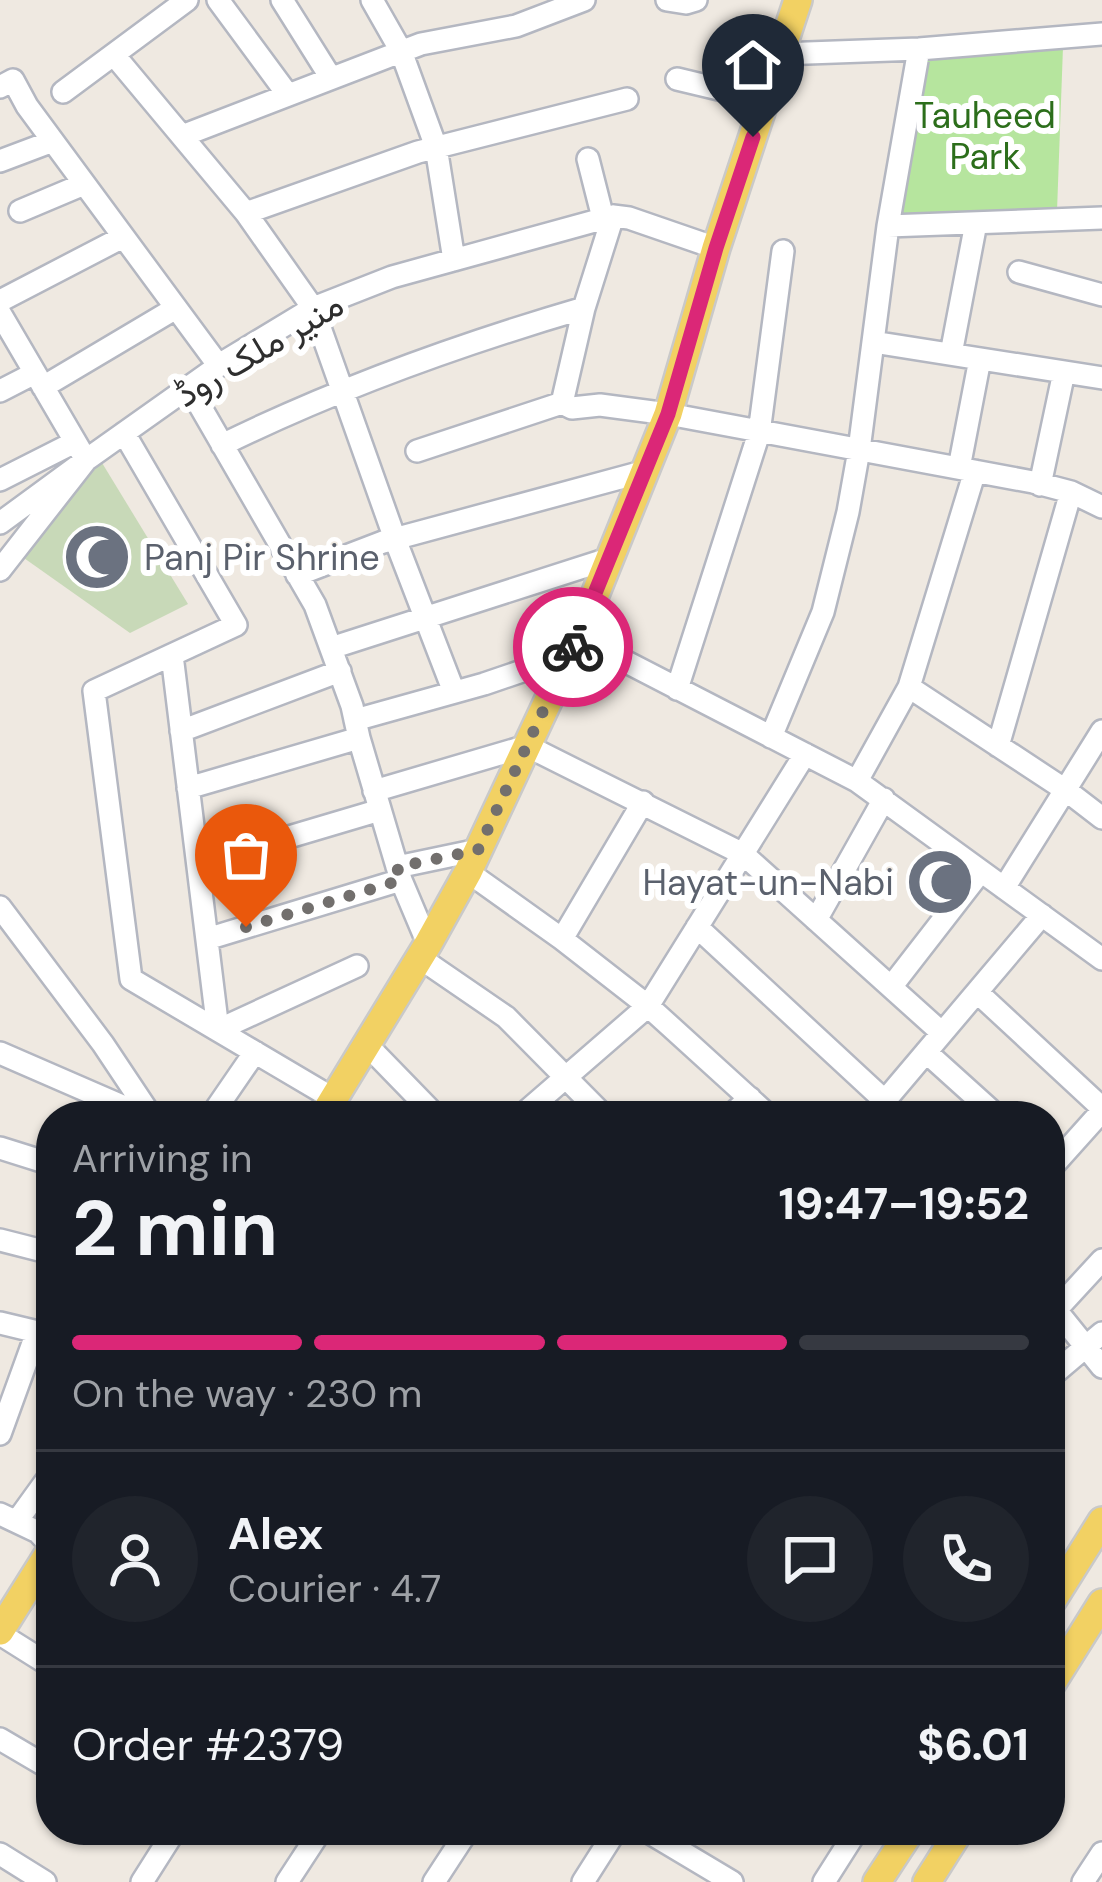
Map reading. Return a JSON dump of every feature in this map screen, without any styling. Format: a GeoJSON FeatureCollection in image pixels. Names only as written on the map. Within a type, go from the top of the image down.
{"type":"FeatureCollection","features":[{"type":"Feature","properties":{"kind":"main road"},"geometry":{"type":"LineString","coordinates":[[332,1101],[473,861],[573,646],[668,414],[716,248],[798,0]]}},
{"type":"Feature","properties":{"kind":"main road"},"geometry":{"type":"LineString","coordinates":[[1065,1580],[1102,1521]]}},
{"type":"Feature","properties":{"kind":"main road"},"geometry":{"type":"LineString","coordinates":[[3,1619],[36,1570]]}},
{"type":"Feature","properties":{"kind":"main road"},"geometry":{"type":"LineString","coordinates":[[1065,1662],[1102,1603]]}},
{"type":"Feature","properties":{"kind":"main road"},"geometry":{"type":"LineString","coordinates":[[877,1882],[899,1845]]}},
{"type":"Feature","properties":{"kind":"main road"},"geometry":{"type":"LineString","coordinates":[[927,1882],[951,1845]]}},
{"type":"Feature","properties":{"kind":"street"},"geometry":{"type":"LineString","coordinates":[[63,92],[187,0]]}},
{"type":"Feature","properties":{"kind":"street"},"geometry":{"type":"LineString","coordinates":[[218,0],[288,94]]}},
{"type":"Feature","properties":{"kind":"street"},"geometry":{"type":"LineString","coordinates":[[282,0],[331,79]]}},
{"type":"Feature","properties":{"kind":"street"},"geometry":{"type":"LineString","coordinates":[[372,0],[401,52],[436,147],[454,260]]}},
{"type":"Feature","properties":{"kind":"street"},"geometry":{"type":"LineString","coordinates":[[182,136],[421,44],[516,26],[584,0]]}},
{"type":"Feature","properties":{"kind":"street"},"geometry":{"type":"LineString","coordinates":[[667,0],[697,0]]}},
{"type":"Feature","properties":{"kind":"street"},"geometry":{"type":"LineString","coordinates":[[780,54],[919,49],[1102,34]]}},
{"type":"Feature","properties":{"kind":"street"},"geometry":{"type":"LineString","coordinates":[[771,737],[823,612],[848,512],[888,226],[919,49]]}},
{"type":"Feature","properties":{"kind":"street"},"geometry":{"type":"LineString","coordinates":[[114,55],[246,213],[314,308],[394,539],[454,692]]}},
{"type":"Feature","properties":{"kind":"street"},"geometry":{"type":"LineString","coordinates":[[677,79],[765,100]]}},
{"type":"Feature","properties":{"kind":"street"},"geometry":{"type":"LineString","coordinates":[[0,87],[13,80],[27,106],[219,366]]}},
{"type":"Feature","properties":{"kind":"street"},"geometry":{"type":"LineString","coordinates":[[246,213],[436,147],[627,99]]}},
{"type":"Feature","properties":{"kind":"street"},"geometry":{"type":"LineString","coordinates":[[0,161],[53,141]]}},
{"type":"Feature","properties":{"kind":"street"},"geometry":{"type":"LineString","coordinates":[[562,404],[608,217],[588,159]]}},
{"type":"Feature","properties":{"kind":"street"},"geometry":{"type":"LineString","coordinates":[[20,212],[84,184]]}},
{"type":"Feature","properties":{"kind":"street"},"geometry":{"type":"LineString","coordinates":[[608,217],[629,218],[716,248]]}},
{"type":"Feature","properties":{"kind":"street","name":"منیر ملک روڈ"},"geometry":{"type":"LineString","coordinates":[[0,570],[80,451],[124,433],[219,366],[314,308],[392,277],[608,217]]}},
{"type":"Feature","properties":{"kind":"street"},"geometry":{"type":"LineString","coordinates":[[888,226],[1102,218]]}},
{"type":"Feature","properties":{"kind":"street"},"geometry":{"type":"LineString","coordinates":[[951,354],[976,223]]}},
{"type":"Feature","properties":{"kind":"street"},"geometry":{"type":"LineString","coordinates":[[0,302],[123,236]]}},
{"type":"Feature","properties":{"kind":"street"},"geometry":{"type":"LineString","coordinates":[[677,689],[759,433],[783,251]]}},
{"type":"Feature","properties":{"kind":"street"},"geometry":{"type":"LineString","coordinates":[[1019,272],[1102,295]]}},
{"type":"Feature","properties":{"kind":"street"},"geometry":{"type":"LineString","coordinates":[[0,391],[39,380],[176,308]]}},
{"type":"Feature","properties":{"kind":"street"},"geometry":{"type":"LineString","coordinates":[[223,445],[286,413],[503,332],[584,308]]}},
{"type":"Feature","properties":{"kind":"street"},"geometry":{"type":"LineString","coordinates":[[0,314],[6,338],[39,380],[80,451]]}},
{"type":"Feature","properties":{"kind":"street"},"geometry":{"type":"LineString","coordinates":[[873,341],[1101,376]]}},
{"type":"Feature","properties":{"kind":"street"},"geometry":{"type":"LineString","coordinates":[[857,781],[908,688],[967,469],[980,359]]}},
{"type":"Feature","properties":{"kind":"street"},"geometry":{"type":"LineString","coordinates":[[1040,484],[1064,372]]}},
{"type":"Feature","properties":{"kind":"street"},"geometry":{"type":"LineString","coordinates":[[189,387],[316,605],[424,951],[506,1016],[590,1101]]}},
{"type":"Feature","properties":{"kind":"street"},"geometry":{"type":"LineString","coordinates":[[417,451],[562,404],[572,408],[600,405],[967,469],[1071,492],[1102,507]]}},
{"type":"Feature","properties":{"kind":"street"},"geometry":{"type":"LineString","coordinates":[[124,433],[236,625],[94,692],[131,979],[255,1052],[320,1101]]}},
{"type":"Feature","properties":{"kind":"street"},"geometry":{"type":"LineString","coordinates":[[0,480],[80,451]]}},
{"type":"Feature","properties":{"kind":"street"},"geometry":{"type":"LineString","coordinates":[[0,524],[80,451]]}},
{"type":"Feature","properties":{"kind":"street"},"geometry":{"type":"LineString","coordinates":[[297,575],[394,539],[646,471]]}},
{"type":"Feature","properties":{"kind":"street"},"geometry":{"type":"LineString","coordinates":[[998,746],[1071,492]]}},
{"type":"Feature","properties":{"kind":"street"},"geometry":{"type":"LineString","coordinates":[[331,648],[608,559]]}},
{"type":"Feature","properties":{"kind":"street"},"geometry":{"type":"LineString","coordinates":[[188,788],[573,646],[677,689],[857,781],[1102,958]]}},
{"type":"Feature","properties":{"kind":"street"},"geometry":{"type":"LineString","coordinates":[[172,655],[218,1030]]}},
{"type":"Feature","properties":{"kind":"street"},"geometry":{"type":"LineString","coordinates":[[181,730],[340,671]]}},
{"type":"Feature","properties":{"kind":"street"},"geometry":{"type":"LineString","coordinates":[[908,688],[1102,818]]}},
{"type":"Feature","properties":{"kind":"street"},"geometry":{"type":"LineString","coordinates":[[1004,888],[1102,731]]}},
{"type":"Feature","properties":{"kind":"street"},"geometry":{"type":"LineString","coordinates":[[198,865],[526,746],[742,854],[942,1034]]}},
{"type":"Feature","properties":{"kind":"street"},"geometry":{"type":"LineString","coordinates":[[539,1101],[648,1006],[805,754]]}},
{"type":"Feature","properties":{"kind":"street"},"geometry":{"type":"LineString","coordinates":[[816,920],[884,799]]}},
{"type":"Feature","properties":{"kind":"street"},"geometry":{"type":"LineString","coordinates":[[562,938],[643,802]]}},
{"type":"Feature","properties":{"kind":"street"},"geometry":{"type":"LineString","coordinates":[[207,939],[399,874],[473,861],[648,1006],[753,1101]]}},
{"type":"Feature","properties":{"kind":"street"},"geometry":{"type":"LineString","coordinates":[[891,988],[981,871]]}},
{"type":"Feature","properties":{"kind":"street"},"geometry":{"type":"LineString","coordinates":[[0,907],[103,1044],[139,1101]]}},
{"type":"Feature","properties":{"kind":"street"},"geometry":{"type":"LineString","coordinates":[[884,1101],[1042,915]]}},
{"type":"Feature","properties":{"kind":"street"},"geometry":{"type":"LineString","coordinates":[[697,927],[871,1101]]}},
{"type":"Feature","properties":{"kind":"street"},"geometry":{"type":"LineString","coordinates":[[218,1030],[357,966]]}},
{"type":"Feature","properties":{"kind":"street"},"geometry":{"type":"LineString","coordinates":[[977,992],[1102,1110],[1065,1151]]}},
{"type":"Feature","properties":{"kind":"street"},"geometry":{"type":"LineString","coordinates":[[367,1045],[421,1101]]}},
{"type":"Feature","properties":{"kind":"street"},"geometry":{"type":"LineString","coordinates":[[221,1101],[255,1052]]}},
{"type":"Feature","properties":{"kind":"street"},"geometry":{"type":"LineString","coordinates":[[926,1052],[981,1101]]}},
{"type":"Feature","properties":{"kind":"street"},"geometry":{"type":"LineString","coordinates":[[0,1054],[112,1101]]}},
{"type":"Feature","properties":{"kind":"street"},"geometry":{"type":"LineString","coordinates":[[747,1101],[750,1098]]}},
{"type":"Feature","properties":{"kind":"street"},"geometry":{"type":"LineString","coordinates":[[0,1148],[36,1159]]}},
{"type":"Feature","properties":{"kind":"street"},"geometry":{"type":"LineString","coordinates":[[0,1240],[36,1249]]}},
{"type":"Feature","properties":{"kind":"street"},"geometry":{"type":"LineString","coordinates":[[1065,1300],[1102,1260]]}},
{"type":"Feature","properties":{"kind":"street"},"geometry":{"type":"LineString","coordinates":[[1065,1317],[1094,1340],[1102,1367]]}},
{"type":"Feature","properties":{"kind":"street"},"geometry":{"type":"LineString","coordinates":[[0,1323],[36,1331]]}},
{"type":"Feature","properties":{"kind":"street"},"geometry":{"type":"LineString","coordinates":[[1065,1364],[1094,1340]]}},
{"type":"Feature","properties":{"kind":"street"},"geometry":{"type":"LineString","coordinates":[[1,1429],[36,1351]]}},
{"type":"Feature","properties":{"kind":"street"},"geometry":{"type":"LineString","coordinates":[[36,1489],[8,1517],[36,1531]]}},
{"type":"Feature","properties":{"kind":"street"},"geometry":{"type":"LineString","coordinates":[[3,1619],[36,1651]]}},
{"type":"Feature","properties":{"kind":"street"},"geometry":{"type":"LineString","coordinates":[[0,1739],[36,1760]]}},
{"type":"Feature","properties":{"kind":"street"},"geometry":{"type":"LineString","coordinates":[[142,1882],[159,1845]]}},
{"type":"Feature","properties":{"kind":"street"},"geometry":{"type":"LineString","coordinates":[[287,1882],[310,1845]]}},
{"type":"Feature","properties":{"kind":"street"},"geometry":{"type":"LineString","coordinates":[[434,1882],[458,1845]]}},
{"type":"Feature","properties":{"kind":"street"},"geometry":{"type":"LineString","coordinates":[[583,1882],[606,1845]]}},
{"type":"Feature","properties":{"kind":"street"},"geometry":{"type":"LineString","coordinates":[[670,1845],[732,1882]]}},
{"type":"Feature","properties":{"kind":"street"},"geometry":{"type":"LineString","coordinates":[[824,1882],[847,1845]]}},
{"type":"Feature","properties":{"kind":"street"},"geometry":{"type":"LineString","coordinates":[[928,1845],[944,1856]]}},
{"type":"Feature","properties":{"kind":"street"},"geometry":{"type":"LineString","coordinates":[[1084,1882],[1102,1852]]}},
{"type":"Feature","properties":{"kind":"street"},"geometry":{"type":"LineString","coordinates":[[0,1854],[45,1882]]}},
{"type":"Feature","properties":{"kind":"green space","name":"Tauheed Park"},"geometry":{"type":"Polygon","coordinates":[[[1063,47],[1057,211],[897,214],[925,56],[1063,47]]]}},
{"type":"Feature","properties":{"kind":"green space"},"geometry":{"type":"Polygon","coordinates":[[[96,453],[188,604],[130,633],[14,551],[96,453]]]}},
{"type":"Feature","properties":{"kind":"way so far"},"geometry":{"type":"LineString","coordinates":[[246,927],[401,880],[397,867],[478,850],[573,647]]}},
{"type":"Feature","properties":{"kind":"place","name":"Panj Pir Shrine"},"geometry":{"type":"Point","coordinates":[97,557]}},
{"type":"Feature","properties":{"kind":"place","name":"Hayat-un-Nabi"},"geometry":{"type":"Point","coordinates":[940,882]}},
{"type":"Feature","properties":{"kind":"route"},"geometry":{"type":"LineString","coordinates":[[573,647],[668,414],[753,137]]}}]}
